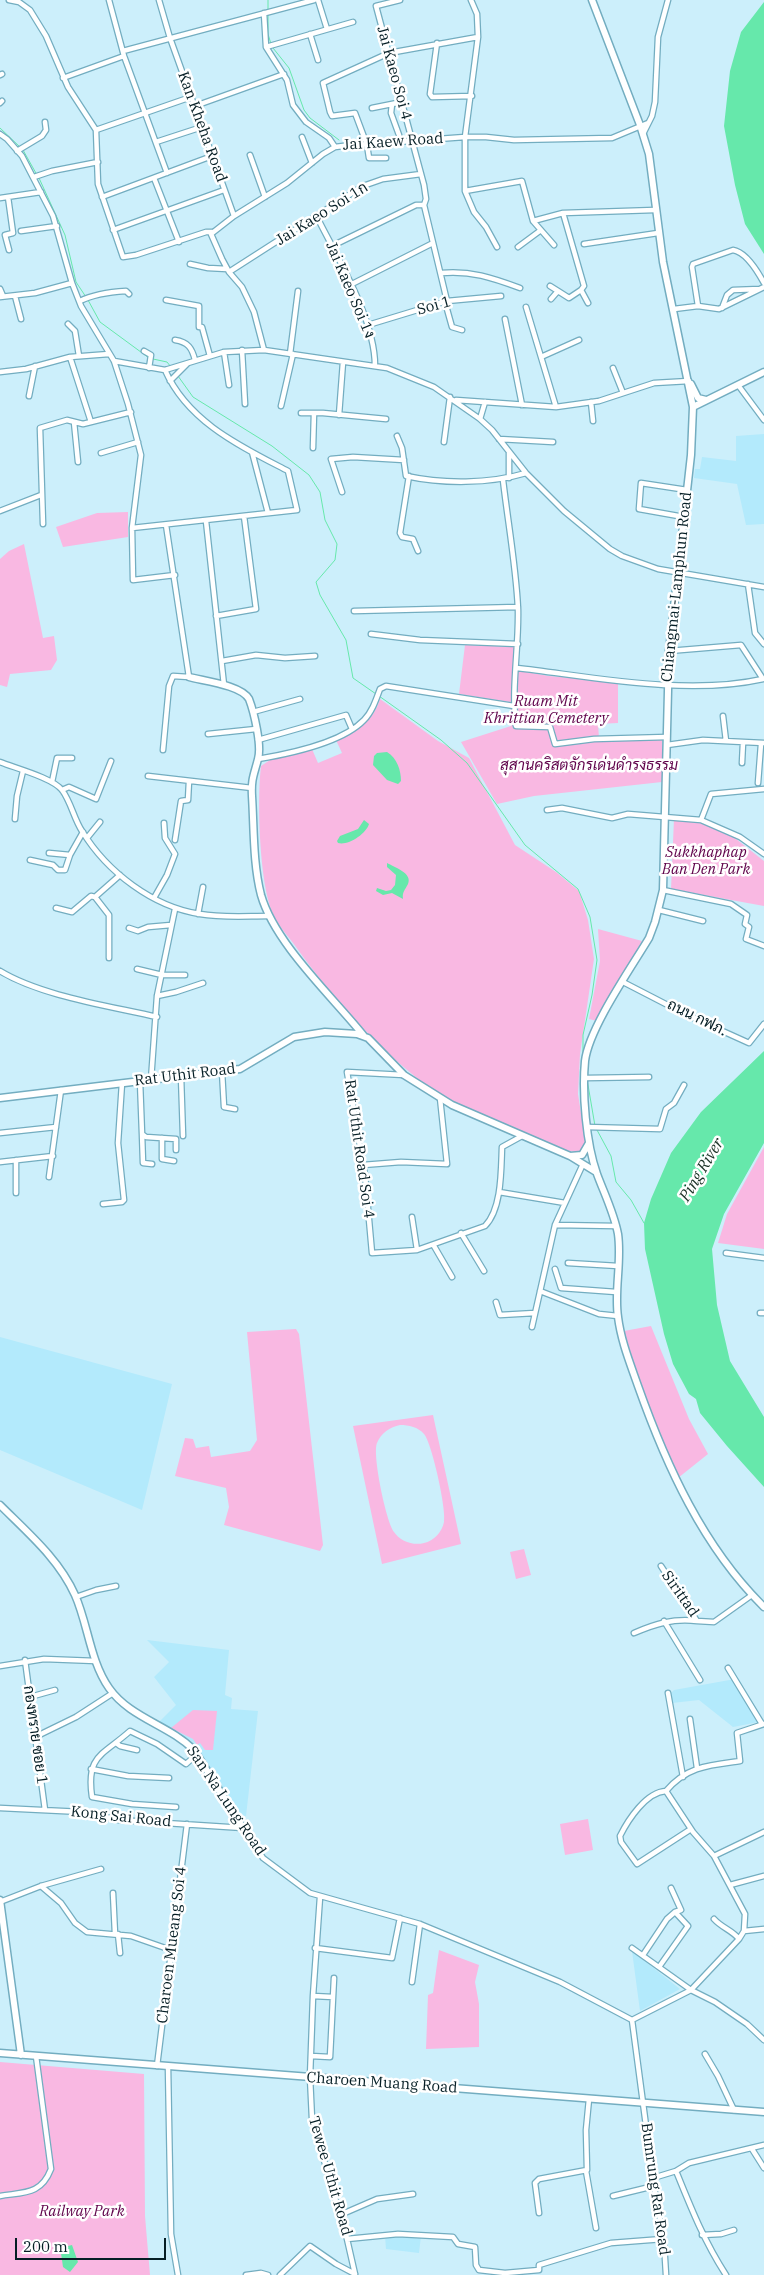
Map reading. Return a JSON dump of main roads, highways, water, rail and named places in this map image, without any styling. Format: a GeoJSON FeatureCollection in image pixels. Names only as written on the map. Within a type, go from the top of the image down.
{"type":"FeatureCollection","features":[{"type":"Feature","properties":{"kind":"main road","name":"Chiangmai-Lamphun Road"},"geometry":{"type":"LineString","coordinates":[[592,0],[640,125],[648,154],[658,233],[693,407],[687,490],[669,651],[663,890],[659,910],[648,938],[597,1026],[588,1049],[585,1062],[589,1143],[596,1172],[616,1226],[618,1246],[616,1292],[618,1316],[626,1350],[669,1464],[699,1522],[752,1595],[764,1607]]}},
{"type":"Feature","properties":{"kind":"main road"},"geometry":{"type":"LineString","coordinates":[[693,407],[764,372]]}},
{"type":"Feature","properties":{"kind":"main road"},"geometry":{"type":"LineString","coordinates":[[689,381],[698,398],[707,400]]}},
{"type":"Feature","properties":{"kind":"main road"},"geometry":{"type":"LineString","coordinates":[[692,418],[695,411],[707,400]]}},
{"type":"Feature","properties":{"kind":"main road"},"geometry":{"type":"LineString","coordinates":[[189,677],[224,685],[247,695],[253,712],[258,740],[258,759],[255,764],[252,788],[258,878],[269,916],[284,940],[364,1036],[404,1075],[440,1098],[570,1156],[596,1172]]}},
{"type":"Feature","properties":{"kind":"main road","name":"Rat Uthit Road"},"geometry":{"type":"LineString","coordinates":[[0,1098],[240,1069],[294,1037],[325,1032],[364,1036]]}},
{"type":"Feature","properties":{"kind":"main road"},"geometry":{"type":"LineString","coordinates":[[570,1156],[582,1155],[589,1143]]}},
{"type":"Feature","properties":{"kind":"main road","name":"San Na Lung Road"},"geometry":{"type":"LineString","coordinates":[[0,1505],[52,1558],[61,1570],[76,1597],[101,1675],[113,1693],[146,1720],[186,1741],[197,1754],[243,1828]]}},
{"type":"Feature","properties":{"kind":"main road"},"geometry":{"type":"LineString","coordinates":[[0,1901],[20,2055]]}},
{"type":"Feature","properties":{"kind":"main road","name":"Charoen Muang Road"},"geometry":{"type":"LineString","coordinates":[[0,2054],[764,2112]]}},
{"type":"Feature","properties":{"kind":"water"},"geometry":{"type":"Polygon","coordinates":[[[764,2],[764,254],[745,224],[735,185],[724,126],[730,71],[741,32],[764,2]]]}},
{"type":"Feature","properties":{"kind":"water"},"geometry":{"type":"Polygon","coordinates":[[[387,752],[396,761],[399,769],[401,781],[398,784],[387,780],[373,765],[374,756],[377,753],[387,752]]]}},
{"type":"Feature","properties":{"kind":"water"},"geometry":{"type":"Polygon","coordinates":[[[364,820],[369,824],[361,835],[347,843],[338,843],[337,841],[340,836],[358,829],[364,820]]]}},
{"type":"Feature","properties":{"kind":"water"},"geometry":{"type":"Polygon","coordinates":[[[387,863],[402,871],[408,877],[409,880],[403,893],[403,899],[392,893],[383,895],[376,891],[377,888],[386,891],[391,890],[395,885],[396,875],[387,867],[387,863]]]}},
{"type":"Feature","properties":{"kind":"water","name":"Ping River"},"geometry":{"type":"Polygon","coordinates":[[[764,1051],[764,1143],[724,1214],[712,1249],[717,1305],[730,1361],[764,1417],[764,1487],[700,1413],[696,1399],[689,1394],[673,1364],[664,1334],[645,1249],[644,1223],[651,1199],[671,1153],[701,1112],[764,1051]]]}},
{"type":"Feature","properties":{"kind":"water"},"geometry":{"type":"Polygon","coordinates":[[[72,2245],[78,2262],[70,2272],[63,2267],[61,2253],[64,2247],[72,2245]]]}},
{"type":"Feature","properties":{"kind":"waterway"},"geometry":{"type":"LineString","coordinates":[[268,0],[268,10]]}},
{"type":"Feature","properties":{"kind":"waterway"},"geometry":{"type":"LineString","coordinates":[[268,14],[268,34],[271,44]]}},
{"type":"Feature","properties":{"kind":"waterway"},"geometry":{"type":"LineString","coordinates":[[273,48],[289,68],[304,110],[310,118],[339,140]]}},
{"type":"Feature","properties":{"kind":"waterway"},"geometry":{"type":"LineString","coordinates":[[0,128],[20,147]]}},
{"type":"Feature","properties":{"kind":"waterway"},"geometry":{"type":"LineString","coordinates":[[23,150],[37,175]]}},
{"type":"Feature","properties":{"kind":"waterway"},"geometry":{"type":"LineString","coordinates":[[39,178],[65,235],[76,282],[86,297]]}},
{"type":"Feature","properties":{"kind":"waterway"},"geometry":{"type":"LineString","coordinates":[[88,300],[100,322],[149,358]]}},
{"type":"Feature","properties":{"kind":"waterway"},"geometry":{"type":"LineString","coordinates":[[153,359],[167,362],[171,367]]}},
{"type":"Feature","properties":{"kind":"waterway"},"geometry":{"type":"LineString","coordinates":[[178,376],[193,397],[272,446],[309,475],[320,492],[325,520],[337,544],[335,560],[316,582],[320,595],[346,640],[353,678],[376,694]]}},
{"type":"Feature","properties":{"kind":"waterway"},"geometry":{"type":"LineString","coordinates":[[379,696],[441,740],[467,763],[525,845],[578,889],[590,917],[597,960],[592,995],[583,1035],[583,1053]]}},
{"type":"Feature","properties":{"kind":"waterway"},"geometry":{"type":"LineString","coordinates":[[587,1079],[595,1126]]}},
{"type":"Feature","properties":{"kind":"waterway"},"geometry":{"type":"LineString","coordinates":[[597,1130],[611,1156],[616,1182],[631,1200],[644,1223]]}},
{"type":"Feature","properties":{"kind":"park label","name":"Ruam Mit Khrittian Cemetery"},"geometry":{"type":"Point","coordinates":[546,710]}},
{"type":"Feature","properties":{"kind":"park label","name":"สุสานคริสตจักรเด่นดำรงธรรม"},"geometry":{"type":"Point","coordinates":[589,766]}},
{"type":"Feature","properties":{"kind":"park label","name":"Sukkhaphap Ban Den Park"},"geometry":{"type":"Point","coordinates":[706,862]}},
{"type":"Feature","properties":{"kind":"park label","name":"Railway Park"},"geometry":{"type":"Point","coordinates":[82,2212]}}]}
